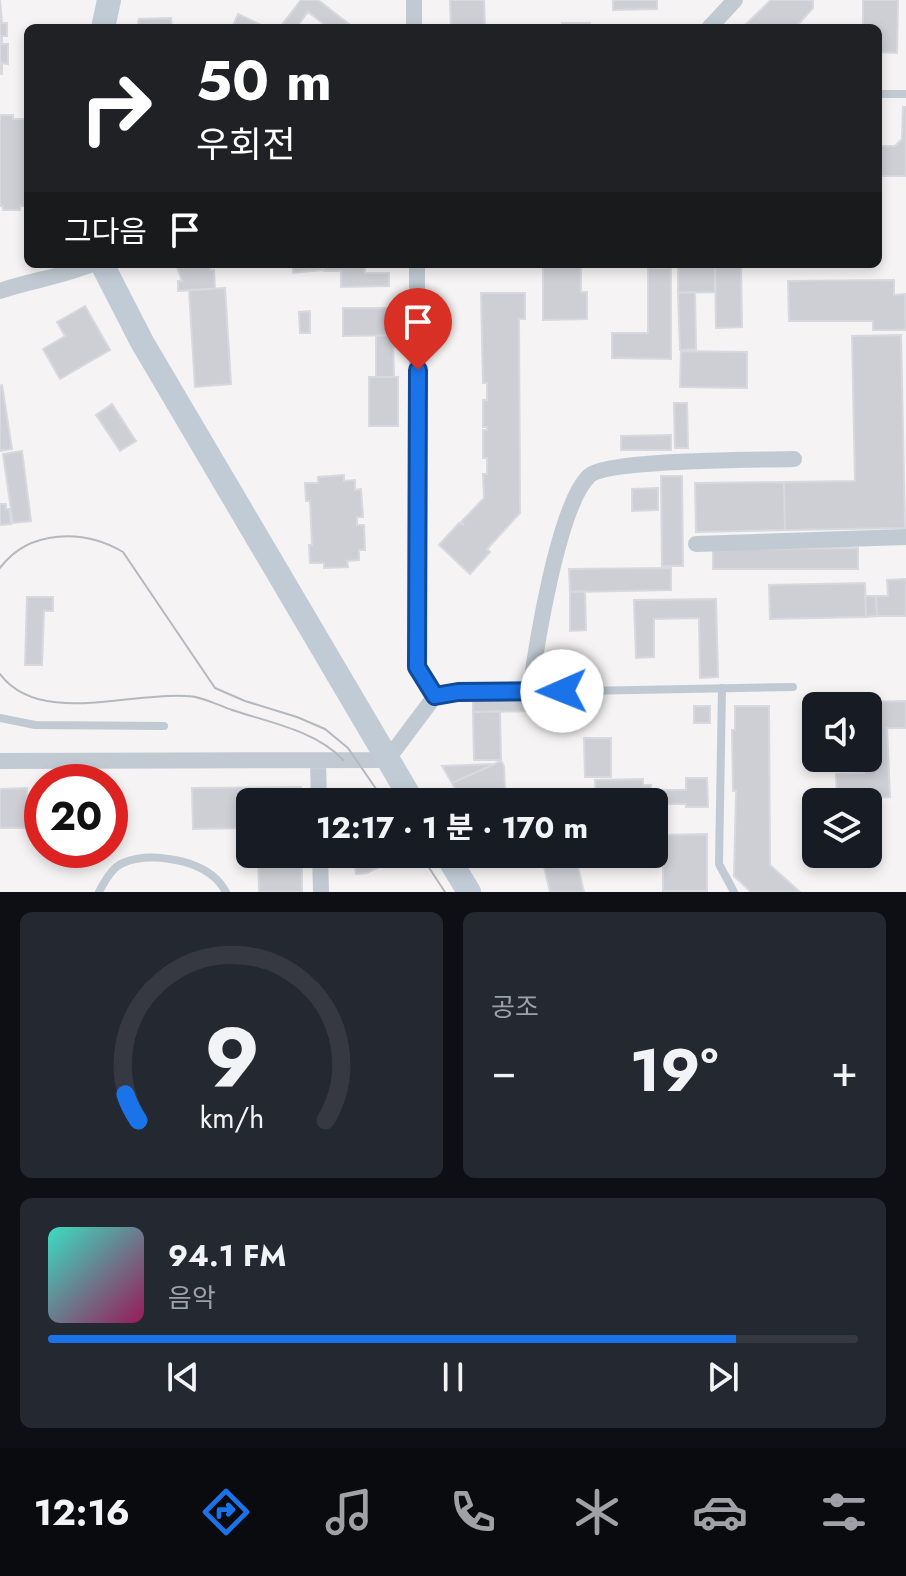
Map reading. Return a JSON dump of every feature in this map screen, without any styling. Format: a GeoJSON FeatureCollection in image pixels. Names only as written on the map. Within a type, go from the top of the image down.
{"type":"FeatureCollection","features":[{"type":"Feature","properties":{"kind":"main road"},"geometry":{"type":"LineString","coordinates":[[104,24],[109,0]]}},
{"type":"Feature","properties":{"kind":"main road"},"geometry":{"type":"LineString","coordinates":[[104,268],[142,342],[404,788]]}},
{"type":"Feature","properties":{"kind":"main road"},"geometry":{"type":"LineString","coordinates":[[454,868],[469,892]]}},
{"type":"Feature","properties":{"kind":"street"},"geometry":{"type":"LineString","coordinates":[[414,0],[414,24]]}},
{"type":"Feature","properties":{"kind":"street"},"geometry":{"type":"LineString","coordinates":[[713,24],[735,0]]}},
{"type":"Feature","properties":{"kind":"street"},"geometry":{"type":"LineString","coordinates":[[0,291],[69,275],[84,268]]}},
{"type":"Feature","properties":{"kind":"street"},"geometry":{"type":"LineString","coordinates":[[417,268],[417,667],[435,696]]}},
{"type":"Feature","properties":{"kind":"street"},"geometry":{"type":"LineString","coordinates":[[0,761],[387,760],[435,696],[458,692],[530,692],[538,630],[570,509],[589,475],[601,470],[660,462],[794,459]]}},
{"type":"Feature","properties":{"kind":"street"},"geometry":{"type":"LineString","coordinates":[[696,544],[906,537]]}},
{"type":"Feature","properties":{"kind":"street"},"geometry":{"type":"LineString","coordinates":[[318,761],[319,788]]}},
{"type":"Feature","properties":{"kind":"street"},"geometry":{"type":"LineString","coordinates":[[320,868],[321,892]]}},
{"type":"Feature","properties":{"kind":"lane"},"geometry":{"type":"LineString","coordinates":[[882,94],[906,94]]}},
{"type":"Feature","properties":{"kind":"lane"},"geometry":{"type":"LineString","coordinates":[[530,692],[793,687]]}},
{"type":"Feature","properties":{"kind":"lane"},"geometry":{"type":"LineString","coordinates":[[722,688],[719,864],[734,892]]}},
{"type":"Feature","properties":{"kind":"lane"},"geometry":{"type":"LineString","coordinates":[[0,718],[48,726],[164,726]]}},
{"type":"Feature","properties":{"kind":"lane"},"geometry":{"type":"LineString","coordinates":[[99,892],[121,863],[173,858],[213,876],[226,892]]}},
{"type":"Feature","properties":{"kind":"building"},"geometry":{"type":"Polygon","coordinates":[[[0,0],[2,23],[7,23],[7,36],[2,36],[2,44],[8,44],[8,64],[2,63],[2,74],[0,74],[0,0]]]}},
{"type":"Feature","properties":{"kind":"building"},"geometry":{"type":"Polygon","coordinates":[[[301,0],[318,0],[349,24],[324,24],[308,12],[299,24],[283,24],[301,0]]]}},
{"type":"Feature","properties":{"kind":"building"},"geometry":{"type":"Polygon","coordinates":[[[450,0],[484,0],[485,24],[451,24],[450,0]]]}},
{"type":"Feature","properties":{"kind":"building"},"geometry":{"type":"Polygon","coordinates":[[[613,0],[657,0],[657,9],[613,10],[613,0]]]}},
{"type":"Feature","properties":{"kind":"building"},"geometry":{"type":"Polygon","coordinates":[[[771,0],[813,0],[813,8],[799,24],[746,24],[771,0]]]}},
{"type":"Feature","properties":{"kind":"building"},"geometry":{"type":"Polygon","coordinates":[[[863,0],[898,0],[897,53],[882,52],[882,24],[863,24],[863,0]]]}},
{"type":"Feature","properties":{"kind":"building"},"geometry":{"type":"Polygon","coordinates":[[[238,14],[259,24],[234,24],[238,14]]]}},
{"type":"Feature","properties":{"kind":"building"},"geometry":{"type":"Polygon","coordinates":[[[171,18],[172,24],[138,24],[139,19],[171,18]]]}},
{"type":"Feature","properties":{"kind":"building"},"geometry":{"type":"Polygon","coordinates":[[[903,107],[906,107],[906,176],[882,176],[882,146],[895,146],[902,139],[903,107]]]}},
{"type":"Feature","properties":{"kind":"building"},"geometry":{"type":"Polygon","coordinates":[[[0,115],[13,115],[13,119],[24,119],[24,206],[20,206],[20,210],[3,210],[0,206],[0,115]]]}},
{"type":"Feature","properties":{"kind":"building"},"geometry":{"type":"Polygon","coordinates":[[[177,268],[210,268],[214,270],[215,289],[178,291],[178,281],[182,281],[177,268]]]}},
{"type":"Feature","properties":{"kind":"building"},"geometry":{"type":"Polygon","coordinates":[[[293,268],[322,268],[322,270],[293,273],[293,268]]]}},
{"type":"Feature","properties":{"kind":"building"},"geometry":{"type":"Polygon","coordinates":[[[324,268],[365,268],[365,273],[389,273],[389,286],[341,287],[341,271],[324,271],[324,268]]]}},
{"type":"Feature","properties":{"kind":"building"},"geometry":{"type":"Polygon","coordinates":[[[543,268],[581,268],[581,292],[587,292],[587,319],[543,320],[543,268]]]}},
{"type":"Feature","properties":{"kind":"building"},"geometry":{"type":"Polygon","coordinates":[[[648,268],[671,268],[671,359],[612,358],[612,333],[648,333],[648,268]]]}},
{"type":"Feature","properties":{"kind":"building"},"geometry":{"type":"Polygon","coordinates":[[[678,268],[715,268],[715,292],[678,293],[678,268]]]}},
{"type":"Feature","properties":{"kind":"building"},"geometry":{"type":"Polygon","coordinates":[[[715,268],[741,268],[742,327],[716,328],[715,268]]]}},
{"type":"Feature","properties":{"kind":"building"},"geometry":{"type":"Polygon","coordinates":[[[894,280],[894,295],[905,294],[906,330],[873,330],[873,321],[789,321],[788,281],[894,280]]]}},
{"type":"Feature","properties":{"kind":"building"},"geometry":{"type":"Polygon","coordinates":[[[225,288],[231,384],[195,387],[189,290],[225,288]]]}},
{"type":"Feature","properties":{"kind":"building"},"geometry":{"type":"Polygon","coordinates":[[[695,292],[696,349],[680,350],[678,293],[695,292]]]}},
{"type":"Feature","properties":{"kind":"building"},"geometry":{"type":"Polygon","coordinates":[[[481,293],[525,293],[525,319],[519,319],[520,513],[487,549],[490,552],[470,574],[439,545],[459,523],[464,525],[461,522],[484,498],[483,474],[487,474],[487,458],[483,458],[483,430],[487,427],[483,427],[483,400],[487,400],[487,383],[483,383],[481,293]]]}},
{"type":"Feature","properties":{"kind":"building"},"geometry":{"type":"Polygon","coordinates":[[[85,306],[110,350],[60,379],[43,349],[65,336],[57,322],[85,306]]]}},
{"type":"Feature","properties":{"kind":"building"},"geometry":{"type":"Polygon","coordinates":[[[343,308],[389,308],[389,324],[397,324],[397,335],[343,336],[343,308]]]}},
{"type":"Feature","properties":{"kind":"building"},"geometry":{"type":"Polygon","coordinates":[[[310,311],[310,333],[300,333],[299,312],[310,311]]]}},
{"type":"Feature","properties":{"kind":"building"},"geometry":{"type":"Polygon","coordinates":[[[393,335],[394,377],[376,377],[376,336],[393,335]]]}},
{"type":"Feature","properties":{"kind":"building"},"geometry":{"type":"Polygon","coordinates":[[[901,335],[905,528],[785,530],[784,482],[855,481],[852,336],[901,335]]]}},
{"type":"Feature","properties":{"kind":"building"},"geometry":{"type":"Polygon","coordinates":[[[681,351],[747,352],[747,388],[680,387],[681,351]]]}},
{"type":"Feature","properties":{"kind":"building"},"geometry":{"type":"Polygon","coordinates":[[[369,377],[398,377],[398,426],[369,426],[369,377]]]}},
{"type":"Feature","properties":{"kind":"building"},"geometry":{"type":"Polygon","coordinates":[[[0,386],[12,449],[0,451],[0,386]]]}},
{"type":"Feature","properties":{"kind":"building"},"geometry":{"type":"Polygon","coordinates":[[[674,403],[687,403],[688,448],[675,448],[674,403]]]}},
{"type":"Feature","properties":{"kind":"building"},"geometry":{"type":"Polygon","coordinates":[[[112,404],[136,441],[120,451],[96,415],[112,404]]]}},
{"type":"Feature","properties":{"kind":"building"},"geometry":{"type":"Polygon","coordinates":[[[671,435],[671,450],[621,450],[621,436],[671,435]]]}},
{"type":"Feature","properties":{"kind":"building"},"geometry":{"type":"Polygon","coordinates":[[[22,451],[31,521],[13,523],[3,454],[22,451]]]}},
{"type":"Feature","properties":{"kind":"building"},"geometry":{"type":"Polygon","coordinates":[[[344,475],[344,481],[355,480],[355,490],[361,489],[363,517],[357,517],[357,525],[364,525],[365,550],[359,550],[359,560],[347,561],[348,567],[324,568],[324,563],[310,563],[310,501],[306,501],[305,483],[318,483],[318,477],[344,475]]]}},
{"type":"Feature","properties":{"kind":"building"},"geometry":{"type":"Polygon","coordinates":[[[661,476],[682,476],[683,566],[662,566],[661,476]]]}},
{"type":"Feature","properties":{"kind":"building"},"geometry":{"type":"Polygon","coordinates":[[[784,482],[785,530],[696,532],[695,483],[784,482]]]}},
{"type":"Feature","properties":{"kind":"building"},"geometry":{"type":"Polygon","coordinates":[[[658,488],[658,510],[632,511],[632,489],[658,488]]]}},
{"type":"Feature","properties":{"kind":"building"},"geometry":{"type":"Polygon","coordinates":[[[0,504],[6,504],[6,509],[9,509],[11,524],[0,525],[0,504]]]}},
{"type":"Feature","properties":{"kind":"building"},"geometry":{"type":"Polygon","coordinates":[[[858,548],[858,569],[713,569],[713,549],[858,548]]]}},
{"type":"Feature","properties":{"kind":"building"},"geometry":{"type":"Polygon","coordinates":[[[671,568],[671,590],[570,592],[569,569],[671,568]]]}},
{"type":"Feature","properties":{"kind":"building"},"geometry":{"type":"Polygon","coordinates":[[[906,579],[906,616],[877,616],[876,596],[888,596],[887,580],[906,579]]]}},
{"type":"Feature","properties":{"kind":"building"},"geometry":{"type":"Polygon","coordinates":[[[865,583],[866,617],[770,619],[769,585],[865,583]]]}},
{"type":"Feature","properties":{"kind":"building"},"geometry":{"type":"Polygon","coordinates":[[[585,591],[586,630],[570,631],[570,592],[585,591]]]}},
{"type":"Feature","properties":{"kind":"building"},"geometry":{"type":"Polygon","coordinates":[[[865,596],[876,596],[877,616],[866,617],[865,596]]]}},
{"type":"Feature","properties":{"kind":"building"},"geometry":{"type":"Polygon","coordinates":[[[27,597],[53,597],[53,611],[44,611],[42,665],[25,665],[27,597]]]}},
{"type":"Feature","properties":{"kind":"building"},"geometry":{"type":"Polygon","coordinates":[[[716,599],[718,677],[700,678],[699,618],[654,619],[654,657],[636,658],[634,600],[716,599]]]}},
{"type":"Feature","properties":{"kind":"building"},"geometry":{"type":"Polygon","coordinates":[[[534,700],[535,711],[473,712],[473,701],[534,700]]]}},
{"type":"Feature","properties":{"kind":"building"},"geometry":{"type":"Polygon","coordinates":[[[906,701],[906,728],[887,728],[890,797],[882,797],[882,788],[837,788],[836,774],[882,772],[882,702],[906,701]]]}},
{"type":"Feature","properties":{"kind":"building"},"geometry":{"type":"Polygon","coordinates":[[[694,706],[710,706],[710,723],[694,723],[694,706]]]}},
{"type":"Feature","properties":{"kind":"building"},"geometry":{"type":"Polygon","coordinates":[[[735,706],[769,706],[770,865],[800,892],[751,892],[734,876],[736,791],[733,791],[732,730],[735,730],[735,706]]]}},
{"type":"Feature","properties":{"kind":"building"},"geometry":{"type":"Polygon","coordinates":[[[500,711],[501,760],[474,760],[473,712],[500,711]]]}},
{"type":"Feature","properties":{"kind":"building"},"geometry":{"type":"Polygon","coordinates":[[[584,738],[611,738],[611,777],[585,777],[584,738]]]}},
{"type":"Feature","properties":{"kind":"building"},"geometry":{"type":"Polygon","coordinates":[[[501,761],[504,766],[505,788],[455,788],[452,783],[501,761]]]}},
{"type":"Feature","properties":{"kind":"building"},"geometry":{"type":"Polygon","coordinates":[[[495,764],[452,783],[442,766],[495,764]]]}},
{"type":"Feature","properties":{"kind":"building"},"geometry":{"type":"Polygon","coordinates":[[[686,778],[707,778],[708,807],[668,804],[668,790],[686,790],[686,778]]]}},
{"type":"Feature","properties":{"kind":"building"},"geometry":{"type":"Polygon","coordinates":[[[643,779],[643,785],[651,785],[651,788],[595,788],[595,780],[643,779]]]}},
{"type":"Feature","properties":{"kind":"building"},"geometry":{"type":"Polygon","coordinates":[[[301,787],[236,788],[236,828],[193,829],[192,788],[301,787]]]}},
{"type":"Feature","properties":{"kind":"building"},"geometry":{"type":"Polygon","coordinates":[[[24,788],[24,828],[0,828],[0,789],[24,788]]]}},
{"type":"Feature","properties":{"kind":"building"},"geometry":{"type":"Polygon","coordinates":[[[707,834],[707,891],[663,891],[663,868],[668,868],[668,835],[707,834]]]}},
{"type":"Feature","properties":{"kind":"building"},"geometry":{"type":"Polygon","coordinates":[[[258,868],[302,868],[302,892],[259,892],[258,868]]]}},
{"type":"Feature","properties":{"kind":"building"},"geometry":{"type":"Polygon","coordinates":[[[355,868],[377,868],[367,873],[356,874],[355,868]]]}},
{"type":"Feature","properties":{"kind":"building"},"geometry":{"type":"Polygon","coordinates":[[[544,868],[578,868],[584,892],[550,892],[544,868]]]}},
{"type":"Feature","properties":{"kind":"tram line"},"geometry":{"type":"LineString","coordinates":[[0,568],[26,546],[58,537],[91,539],[123,552],[215,688],[325,729],[348,748],[375,788]]}},
{"type":"Feature","properties":{"kind":"tram line"},"geometry":{"type":"LineString","coordinates":[[0,674],[17,690],[38,699],[61,703],[163,696],[198,697],[306,735],[343,760]]}},
{"type":"Feature","properties":{"kind":"tram line"},"geometry":{"type":"LineString","coordinates":[[429,868],[445,892]]}},
{"type":"Feature","properties":{"kind":"route"},"geometry":{"type":"LineString","coordinates":[[418,370],[417,667],[435,696],[458,692],[562,691]]}}]}
